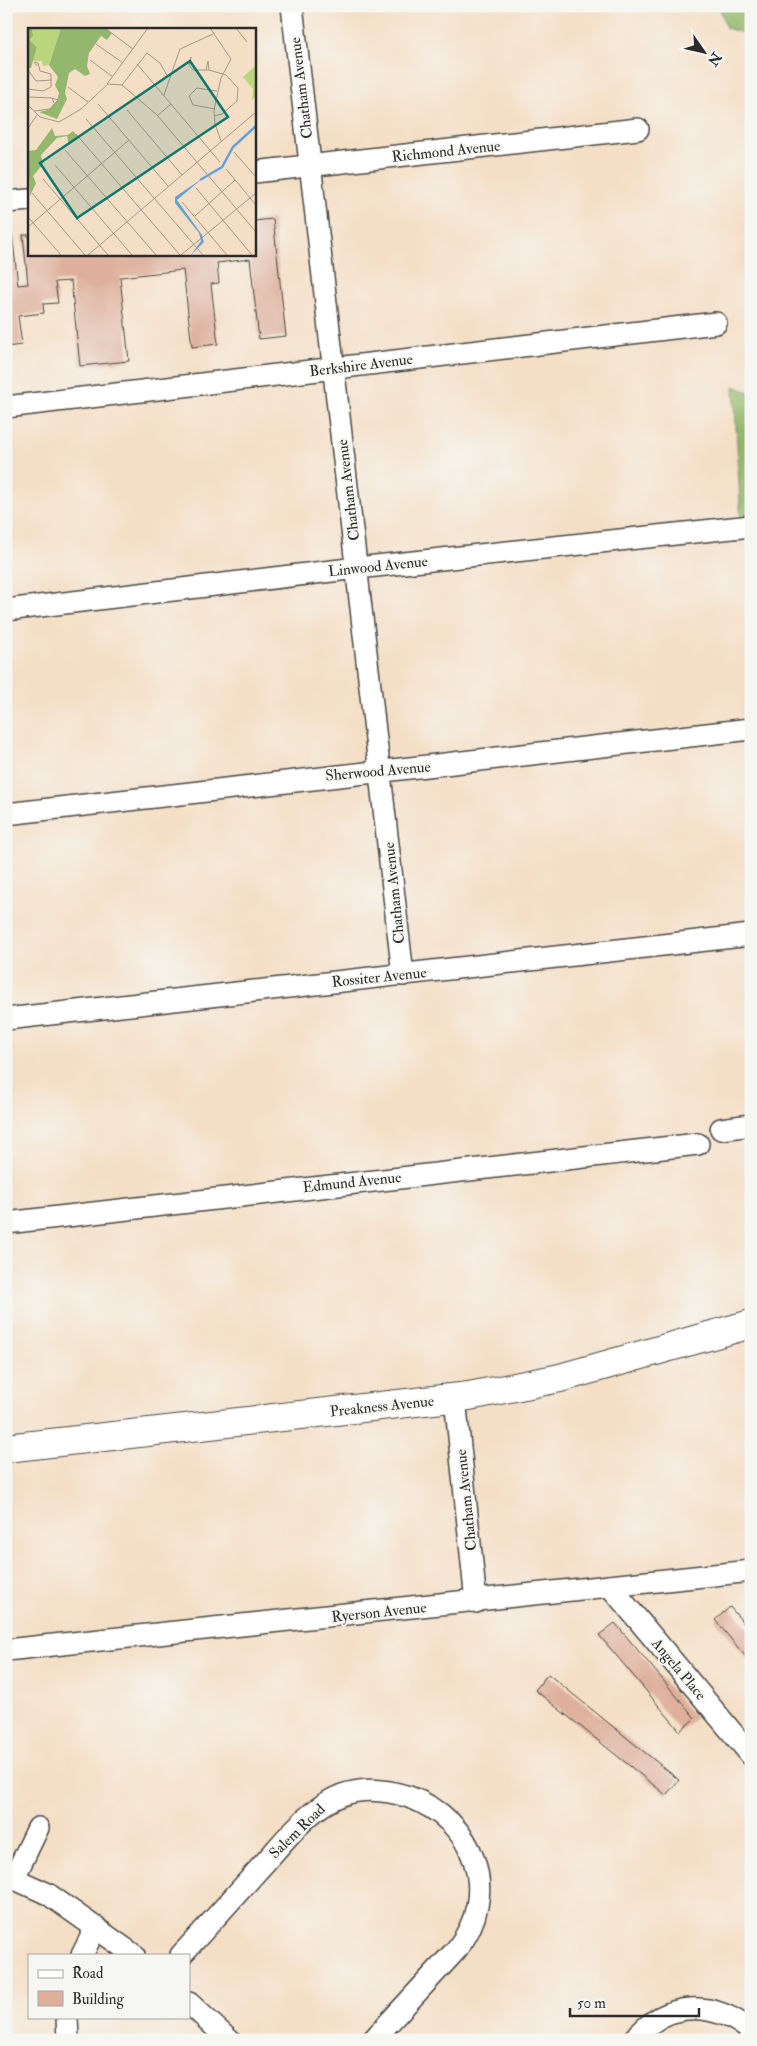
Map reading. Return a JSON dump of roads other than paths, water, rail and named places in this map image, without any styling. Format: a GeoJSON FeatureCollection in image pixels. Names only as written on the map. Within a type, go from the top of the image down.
{"type":"FeatureCollection","features":[{"type":"Feature","properties":{"kind":"main road","name":"Preakness Avenue"},"geometry":{"type":"LineString","coordinates":[[6,1448],[455,1398],[560,1378],[751,1324]]}},
{"type":"Feature","properties":{"kind":"street","name":"Chatham Avenue"},"geometry":{"type":"LineString","coordinates":[[292,6],[403,974]]}},
{"type":"Feature","properties":{"kind":"street","name":"Richmond Avenue"},"geometry":{"type":"LineString","coordinates":[[255,172],[638,129]]}},
{"type":"Feature","properties":{"kind":"street"},"geometry":{"type":"LineString","coordinates":[[6,202],[28,200]]}},
{"type":"Feature","properties":{"kind":"street","name":"Berkshire Avenue"},"geometry":{"type":"LineString","coordinates":[[6,407],[716,323]]}},
{"type":"Feature","properties":{"kind":"street","name":"Linwood Avenue"},"geometry":{"type":"LineString","coordinates":[[6,610],[357,568],[751,526]]}},
{"type":"Feature","properties":{"kind":"street","name":"Sherwood Avenue"},"geometry":{"type":"LineString","coordinates":[[6,814],[751,729]]}},
{"type":"Feature","properties":{"kind":"street","name":"Rossiter Avenue"},"geometry":{"type":"LineString","coordinates":[[6,1020],[751,935]]}},
{"type":"Feature","properties":{"kind":"street"},"geometry":{"type":"LineString","coordinates":[[721,1128],[751,1125]]}},
{"type":"Feature","properties":{"kind":"street","name":"Edmund Avenue"},"geometry":{"type":"LineString","coordinates":[[6,1223],[698,1144]]}},
{"type":"Feature","properties":{"kind":"street","name":"Chatham Avenue"},"geometry":{"type":"LineString","coordinates":[[455,1398],[476,1602]]}},
{"type":"Feature","properties":{"kind":"street","name":"Ryerson Avenue"},"geometry":{"type":"LineString","coordinates":[[6,1650],[476,1602],[751,1570]]}},
{"type":"Feature","properties":{"kind":"street","name":"Angela Place"},"geometry":{"type":"LineString","coordinates":[[610,1586],[748,1749]]}},
{"type":"Feature","properties":{"kind":"street","name":"Salem Road"},"geometry":{"type":"LineString","coordinates":[[182,1954],[296,1829],[324,1804],[344,1794],[371,1790],[400,1794],[425,1803],[444,1815],[472,1850],[476,1863],[479,1889],[474,1917],[463,1942],[373,2040]]}},
{"type":"Feature","properties":{"kind":"street"},"geometry":{"type":"LineString","coordinates":[[38,1828],[10,1876],[48,1894],[133,1954]]}},
{"type":"Feature","properties":{"kind":"street"},"geometry":{"type":"LineString","coordinates":[[82,1954],[96,1927]]}},
{"type":"Feature","properties":{"kind":"street"},"geometry":{"type":"LineString","coordinates":[[190,2004],[229,2040]]}},
{"type":"Feature","properties":{"kind":"street"},"geometry":{"type":"LineString","coordinates":[[634,2040],[645,2026],[657,2019],[693,2008],[726,2014],[751,2031]]}},
{"type":"Feature","properties":{"kind":"street"},"geometry":{"type":"LineString","coordinates":[[67,2018],[68,2040]]}}]}
